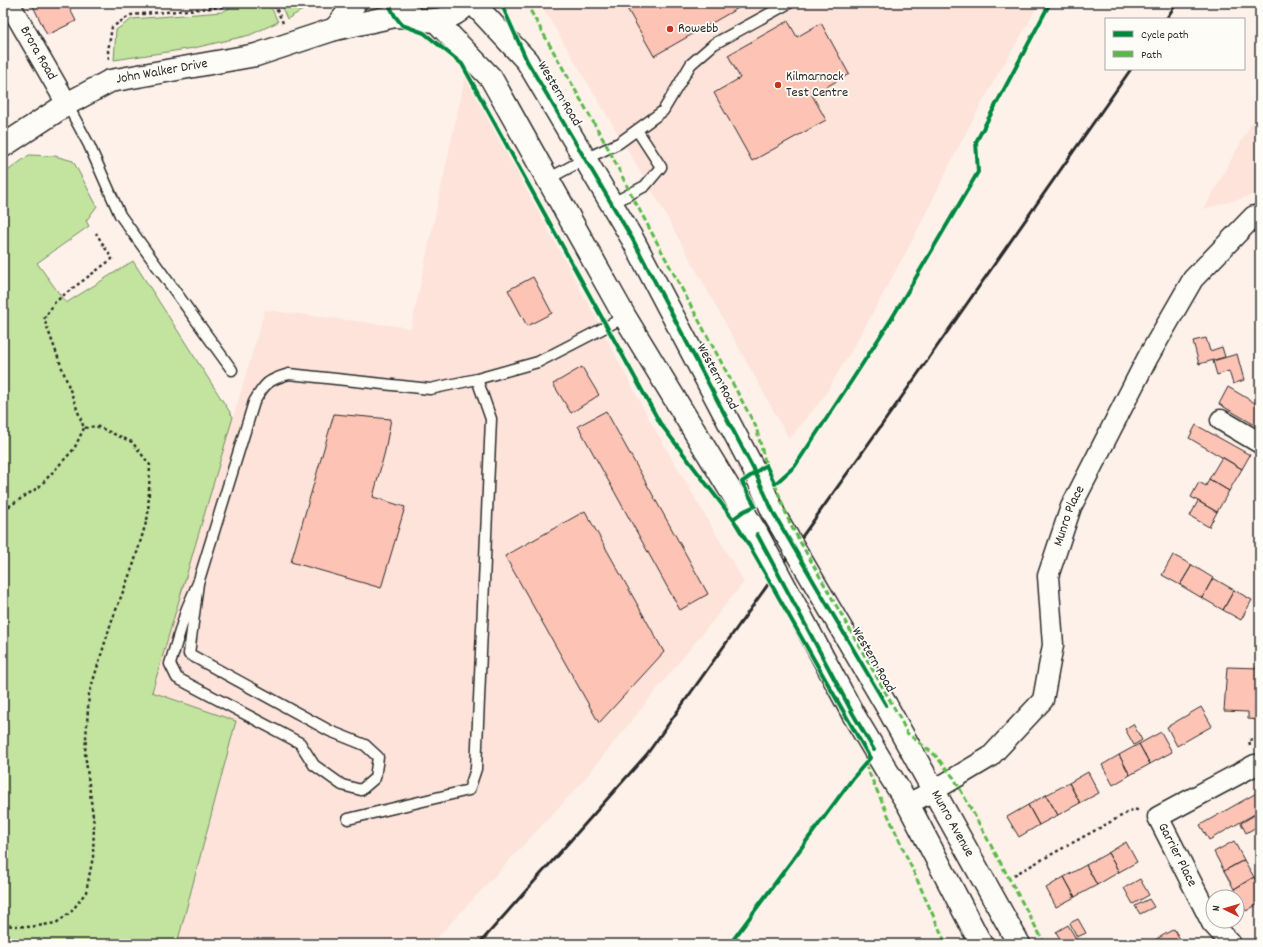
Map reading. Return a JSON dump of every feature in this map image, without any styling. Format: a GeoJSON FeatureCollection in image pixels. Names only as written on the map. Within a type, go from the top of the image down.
{"type":"FeatureCollection","features":[{"type":"Feature","properties":{"kind":"main road"},"geometry":{"type":"LineString","coordinates":[[335,29],[355,3]]}},
{"type":"Feature","properties":{"kind":"main road"},"geometry":{"type":"LineString","coordinates":[[396,3],[400,9],[413,17],[436,21],[450,18],[468,3]]}},
{"type":"Feature","properties":{"kind":"main road","name":"Western Road"},"geometry":{"type":"LineString","coordinates":[[473,3],[527,61],[633,240],[755,472],[774,514],[886,705]]}},
{"type":"Feature","properties":{"kind":"main road","name":"John Walker Drive"},"geometry":{"type":"LineString","coordinates":[[3,146],[67,104],[110,82],[256,55],[335,29],[395,16],[413,17]]}},
{"type":"Feature","properties":{"kind":"main road"},"geometry":{"type":"LineString","coordinates":[[436,21],[491,78],[625,317]]}},
{"type":"Feature","properties":{"kind":"main road","name":"Munro Avenue"},"geometry":{"type":"LineString","coordinates":[[625,317],[757,534],[853,714],[908,804],[981,944]]}},
{"type":"Feature","properties":{"kind":"main road","name":"Munro Avenue"},"geometry":{"type":"LineString","coordinates":[[886,705],[1019,944]]}},
{"type":"Feature","properties":{"kind":"street","name":"Brora Road"},"geometry":{"type":"LineString","coordinates":[[9,3],[67,104]]}},
{"type":"Feature","properties":{"kind":"street","name":"Munro Place"},"geometry":{"type":"LineString","coordinates":[[908,804],[990,757],[1043,700],[1053,645],[1048,576],[1071,507],[1148,357],[1193,279],[1254,216],[1260,215]]}},
{"type":"Feature","properties":{"kind":"street"},"geometry":{"type":"LineString","coordinates":[[1221,420],[1260,443]]}},
{"type":"Feature","properties":{"kind":"street","name":"Garrier Place"},"geometry":{"type":"LineString","coordinates":[[1231,944],[1212,923],[1158,817],[1255,765]]}},
{"type":"Feature","properties":{"kind":"lane"},"geometry":{"type":"LineString","coordinates":[[548,179],[619,142],[637,130],[664,110],[691,64],[714,44],[789,3]]}},
{"type":"Feature","properties":{"kind":"lane"},"geometry":{"type":"LineString","coordinates":[[67,104],[89,145],[120,215],[232,370]]}},
{"type":"Feature","properties":{"kind":"lane"},"geometry":{"type":"LineString","coordinates":[[611,204],[645,186],[661,167],[637,130]]}},
{"type":"Feature","properties":{"kind":"lane"},"geometry":{"type":"LineString","coordinates":[[198,583],[189,654],[330,731],[365,745],[378,757],[375,778],[361,790],[342,785],[314,765],[300,743],[177,678],[170,664],[187,608],[198,583],[254,402],[263,386],[268,382],[289,374],[430,389],[477,380],[538,362],[625,317]]}},
{"type":"Feature","properties":{"kind":"lane"},"geometry":{"type":"LineString","coordinates":[[348,819],[469,790],[476,769],[491,419],[477,380]]}},
{"type":"Feature","properties":{"kind":"path"},"geometry":{"type":"LineString","coordinates":[[110,82],[108,51],[112,27],[131,15],[222,7],[231,3]]}},
{"type":"Feature","properties":{"kind":"path"},"geometry":{"type":"LineString","coordinates":[[269,3],[276,8]]}},
{"type":"Feature","properties":{"kind":"path"},"geometry":{"type":"LineString","coordinates":[[3,509],[39,487],[74,448],[84,428],[44,319],[55,302],[112,259],[96,233]]}},
{"type":"Feature","properties":{"kind":"path"},"geometry":{"type":"LineString","coordinates":[[3,925],[30,927],[56,923],[72,911],[86,892],[93,856],[94,824],[85,753],[89,694],[111,623],[134,563],[148,516],[150,465],[132,442],[96,426],[84,428]]}},
{"type":"Feature","properties":{"kind":"path"},"geometry":{"type":"LineString","coordinates":[[1014,875],[1134,809],[1158,817]]}},
{"type":"Feature","properties":{"kind":"shaded area"},"geometry":{"type":"Polygon","coordinates":[[[540,3],[1038,3],[1030,20],[966,132],[913,239],[865,327],[823,398],[789,439],[657,199],[540,3]]]}},
{"type":"Feature","properties":{"kind":"shaded area"},"geometry":{"type":"Polygon","coordinates":[[[465,77],[650,421],[744,582],[577,788],[431,944],[177,944],[236,721],[152,692],[265,310],[411,328],[465,77]]]}},
{"type":"Feature","properties":{"kind":"shaded area"},"geometry":{"type":"Polygon","coordinates":[[[1260,108],[1260,193],[1204,209],[1260,108]]]}},
{"type":"Feature","properties":{"kind":"green space"},"geometry":{"type":"Polygon","coordinates":[[[239,3],[263,3],[272,9],[278,22],[250,35],[194,48],[114,60],[116,30],[132,19],[222,12],[239,3]]]}},
{"type":"Feature","properties":{"kind":"green space"},"geometry":{"type":"Polygon","coordinates":[[[291,3],[315,3],[287,19],[283,10],[284,6],[291,3]]]}},
{"type":"Feature","properties":{"kind":"green space"},"geometry":{"type":"Polygon","coordinates":[[[29,155],[55,156],[73,161],[97,206],[86,221],[89,226],[37,263],[66,303],[133,261],[233,417],[152,692],[236,721],[177,944],[3,944],[3,177],[9,170],[29,155]]]}},
{"type":"Feature","properties":{"kind":"building"},"geometry":{"type":"Polygon","coordinates":[[[39,3],[67,3],[76,21],[47,35],[33,6],[39,3]]]}},
{"type":"Feature","properties":{"kind":"building","name":"Rowebb"},"geometry":{"type":"Polygon","coordinates":[[[624,3],[747,3],[654,56],[624,3]]]}},
{"type":"Feature","properties":{"kind":"building","name":"Kilmarnock Test Centre"},"geometry":{"type":"Polygon","coordinates":[[[788,21],[797,37],[821,23],[849,74],[812,95],[826,120],[752,161],[714,93],[740,78],[728,55],[788,21]]]}},
{"type":"Feature","properties":{"kind":"building"},"geometry":{"type":"Polygon","coordinates":[[[533,277],[552,313],[527,326],[508,290],[533,277]]]}},
{"type":"Feature","properties":{"kind":"building"},"geometry":{"type":"Polygon","coordinates":[[[1206,338],[1210,351],[1222,347],[1225,357],[1199,364],[1193,341],[1206,338]]]}},
{"type":"Feature","properties":{"kind":"building"},"geometry":{"type":"Polygon","coordinates":[[[1237,354],[1244,380],[1233,384],[1229,371],[1217,375],[1213,361],[1237,354]]]}},
{"type":"Feature","properties":{"kind":"building"},"geometry":{"type":"Polygon","coordinates":[[[582,367],[599,395],[571,413],[553,384],[582,367]]]}},
{"type":"Feature","properties":{"kind":"building"},"geometry":{"type":"Polygon","coordinates":[[[1228,387],[1260,406],[1260,428],[1219,404],[1228,387]]]}},
{"type":"Feature","properties":{"kind":"building"},"geometry":{"type":"Polygon","coordinates":[[[606,411],[708,594],[680,610],[578,426],[606,411]]]}},
{"type":"Feature","properties":{"kind":"building"},"geometry":{"type":"Polygon","coordinates":[[[334,414],[391,419],[385,451],[373,497],[405,507],[381,588],[291,562],[334,414]]]}},
{"type":"Feature","properties":{"kind":"building"},"geometry":{"type":"Polygon","coordinates":[[[1196,425],[1250,455],[1242,469],[1189,438],[1196,425]]]}},
{"type":"Feature","properties":{"kind":"building"},"geometry":{"type":"Polygon","coordinates":[[[1222,457],[1242,469],[1229,491],[1209,479],[1222,457]]]}},
{"type":"Feature","properties":{"kind":"building"},"geometry":{"type":"Polygon","coordinates":[[[1209,479],[1229,491],[1217,512],[1191,497],[1199,482],[1206,486],[1209,479]]]}},
{"type":"Feature","properties":{"kind":"building"},"geometry":{"type":"Polygon","coordinates":[[[1198,501],[1217,512],[1209,527],[1190,516],[1198,501]]]}},
{"type":"Feature","properties":{"kind":"building"},"geometry":{"type":"Polygon","coordinates":[[[585,511],[664,652],[599,723],[505,556],[585,511]]]}},
{"type":"Feature","properties":{"kind":"building"},"geometry":{"type":"Polygon","coordinates":[[[1173,555],[1192,565],[1180,585],[1162,575],[1173,555]]]}},
{"type":"Feature","properties":{"kind":"building"},"geometry":{"type":"Polygon","coordinates":[[[1192,565],[1213,578],[1202,598],[1180,585],[1192,565]]]}},
{"type":"Feature","properties":{"kind":"building"},"geometry":{"type":"Polygon","coordinates":[[[1213,578],[1234,590],[1223,610],[1202,598],[1213,578]]]}},
{"type":"Feature","properties":{"kind":"building"},"geometry":{"type":"Polygon","coordinates":[[[1234,590],[1252,600],[1241,620],[1223,610],[1234,590]]]}},
{"type":"Feature","properties":{"kind":"building"},"geometry":{"type":"Polygon","coordinates":[[[1227,667],[1260,668],[1260,720],[1248,719],[1248,712],[1224,711],[1227,667]]]}},
{"type":"Feature","properties":{"kind":"building"},"geometry":{"type":"Polygon","coordinates":[[[1201,707],[1212,726],[1177,746],[1167,727],[1201,707]]]}},
{"type":"Feature","properties":{"kind":"building"},"geometry":{"type":"Polygon","coordinates":[[[1133,724],[1142,740],[1134,745],[1125,729],[1133,724]]]}},
{"type":"Feature","properties":{"kind":"building"},"geometry":{"type":"Polygon","coordinates":[[[1161,732],[1172,752],[1150,764],[1139,744],[1161,732]]]}},
{"type":"Feature","properties":{"kind":"building"},"geometry":{"type":"Polygon","coordinates":[[[1139,744],[1150,764],[1130,775],[1119,755],[1139,744]]]}},
{"type":"Feature","properties":{"kind":"building"},"geometry":{"type":"Polygon","coordinates":[[[1119,755],[1130,775],[1113,785],[1102,765],[1119,755]]]}},
{"type":"Feature","properties":{"kind":"building"},"geometry":{"type":"Polygon","coordinates":[[[1088,772],[1099,793],[1080,803],[1069,783],[1088,772]]]}},
{"type":"Feature","properties":{"kind":"building"},"geometry":{"type":"Polygon","coordinates":[[[1069,783],[1080,803],[1058,815],[1046,795],[1069,783]]]}},
{"type":"Feature","properties":{"kind":"building"},"geometry":{"type":"Polygon","coordinates":[[[1260,791],[1260,811],[1209,840],[1200,825],[1260,791]]]}},
{"type":"Feature","properties":{"kind":"building"},"geometry":{"type":"Polygon","coordinates":[[[1046,795],[1058,815],[1039,825],[1028,805],[1046,795]]]}},
{"type":"Feature","properties":{"kind":"building"},"geometry":{"type":"Polygon","coordinates":[[[1028,805],[1039,825],[1019,837],[1007,817],[1028,805]]]}},
{"type":"Feature","properties":{"kind":"building"},"geometry":{"type":"Polygon","coordinates":[[[1258,813],[1260,816],[1260,825],[1246,833],[1241,823],[1258,813]]]}},
{"type":"Feature","properties":{"kind":"building"},"geometry":{"type":"Polygon","coordinates":[[[1234,841],[1244,860],[1224,871],[1214,852],[1234,841]]]}},
{"type":"Feature","properties":{"kind":"building"},"geometry":{"type":"Polygon","coordinates":[[[1126,842],[1137,862],[1119,872],[1108,853],[1126,842]]]}},
{"type":"Feature","properties":{"kind":"building"},"geometry":{"type":"Polygon","coordinates":[[[1108,853],[1119,872],[1097,885],[1086,865],[1108,853]]]}},
{"type":"Feature","properties":{"kind":"building"},"geometry":{"type":"Polygon","coordinates":[[[1244,860],[1254,877],[1234,889],[1224,871],[1244,860]]]}},
{"type":"Feature","properties":{"kind":"building"},"geometry":{"type":"Polygon","coordinates":[[[1086,865],[1097,885],[1075,897],[1064,877],[1086,865]]]}},
{"type":"Feature","properties":{"kind":"building"},"geometry":{"type":"Polygon","coordinates":[[[1064,877],[1075,897],[1056,907],[1046,888],[1064,877]]]}},
{"type":"Feature","properties":{"kind":"building"},"geometry":{"type":"Polygon","coordinates":[[[1254,877],[1260,889],[1260,903],[1246,911],[1245,889],[1234,889],[1254,877]]]}},
{"type":"Feature","properties":{"kind":"building"},"geometry":{"type":"Polygon","coordinates":[[[1140,879],[1149,895],[1133,904],[1124,888],[1140,879]]]}},
{"type":"Feature","properties":{"kind":"building"},"geometry":{"type":"Polygon","coordinates":[[[1149,899],[1154,907],[1140,914],[1135,906],[1149,899]]]}},
{"type":"Feature","properties":{"kind":"building"},"geometry":{"type":"Polygon","coordinates":[[[1078,919],[1086,933],[1077,937],[1070,923],[1078,919]]]}},
{"type":"Feature","properties":{"kind":"building"},"geometry":{"type":"Polygon","coordinates":[[[1068,925],[1076,939],[1067,944],[1063,944],[1056,932],[1068,925]]]}},
{"type":"Feature","properties":{"kind":"building"},"geometry":{"type":"Polygon","coordinates":[[[1174,929],[1183,944],[1157,944],[1155,940],[1174,929]]]}},
{"type":"Feature","properties":{"kind":"railway"},"geometry":{"type":"LineString","coordinates":[[1167,18],[1177,3]]}},
{"type":"Feature","properties":{"kind":"railway"},"geometry":{"type":"LineString","coordinates":[[479,944],[647,754],[901,398],[1130,70]]}},
{"type":"Feature","properties":{"kind":"marked path"},"geometry":{"type":"LineString","coordinates":[[526,3],[608,148],[631,194],[756,427],[766,465]]}},
{"type":"Feature","properties":{"kind":"marked path"},"geometry":{"type":"LineString","coordinates":[[775,484],[790,524],[900,718],[907,733],[935,755],[954,778],[1045,944]]}},
{"type":"Feature","properties":{"kind":"marked path"},"geometry":{"type":"LineString","coordinates":[[865,764],[946,944]]}},
{"type":"Feature","properties":{"kind":"cycle path"},"geometry":{"type":"LineString","coordinates":[[388,3],[402,25],[424,33],[462,64],[660,423],[733,519]]}},
{"type":"Feature","properties":{"kind":"cycle path"},"geometry":{"type":"LineString","coordinates":[[501,3],[527,61],[633,240],[755,472],[774,514],[886,705]]}},
{"type":"Feature","properties":{"kind":"cycle path"},"geometry":{"type":"LineString","coordinates":[[730,944],[853,778],[870,758],[733,519],[744,511],[755,506],[742,482],[766,465],[775,484],[795,466],[892,318],[978,172],[976,142],[1050,3]]}},
{"type":"Feature","properties":{"kind":"cycle path"},"geometry":{"type":"LineString","coordinates":[[757,534],[853,714],[874,750]]}},
{"type":"Feature","properties":{"kind":"place","name":"Rowebb"},"geometry":{"type":"Point","coordinates":[670,29]}},
{"type":"Feature","properties":{"kind":"place","name":"Kilmarnock Test Centre"},"geometry":{"type":"Point","coordinates":[778,85]}}]}
